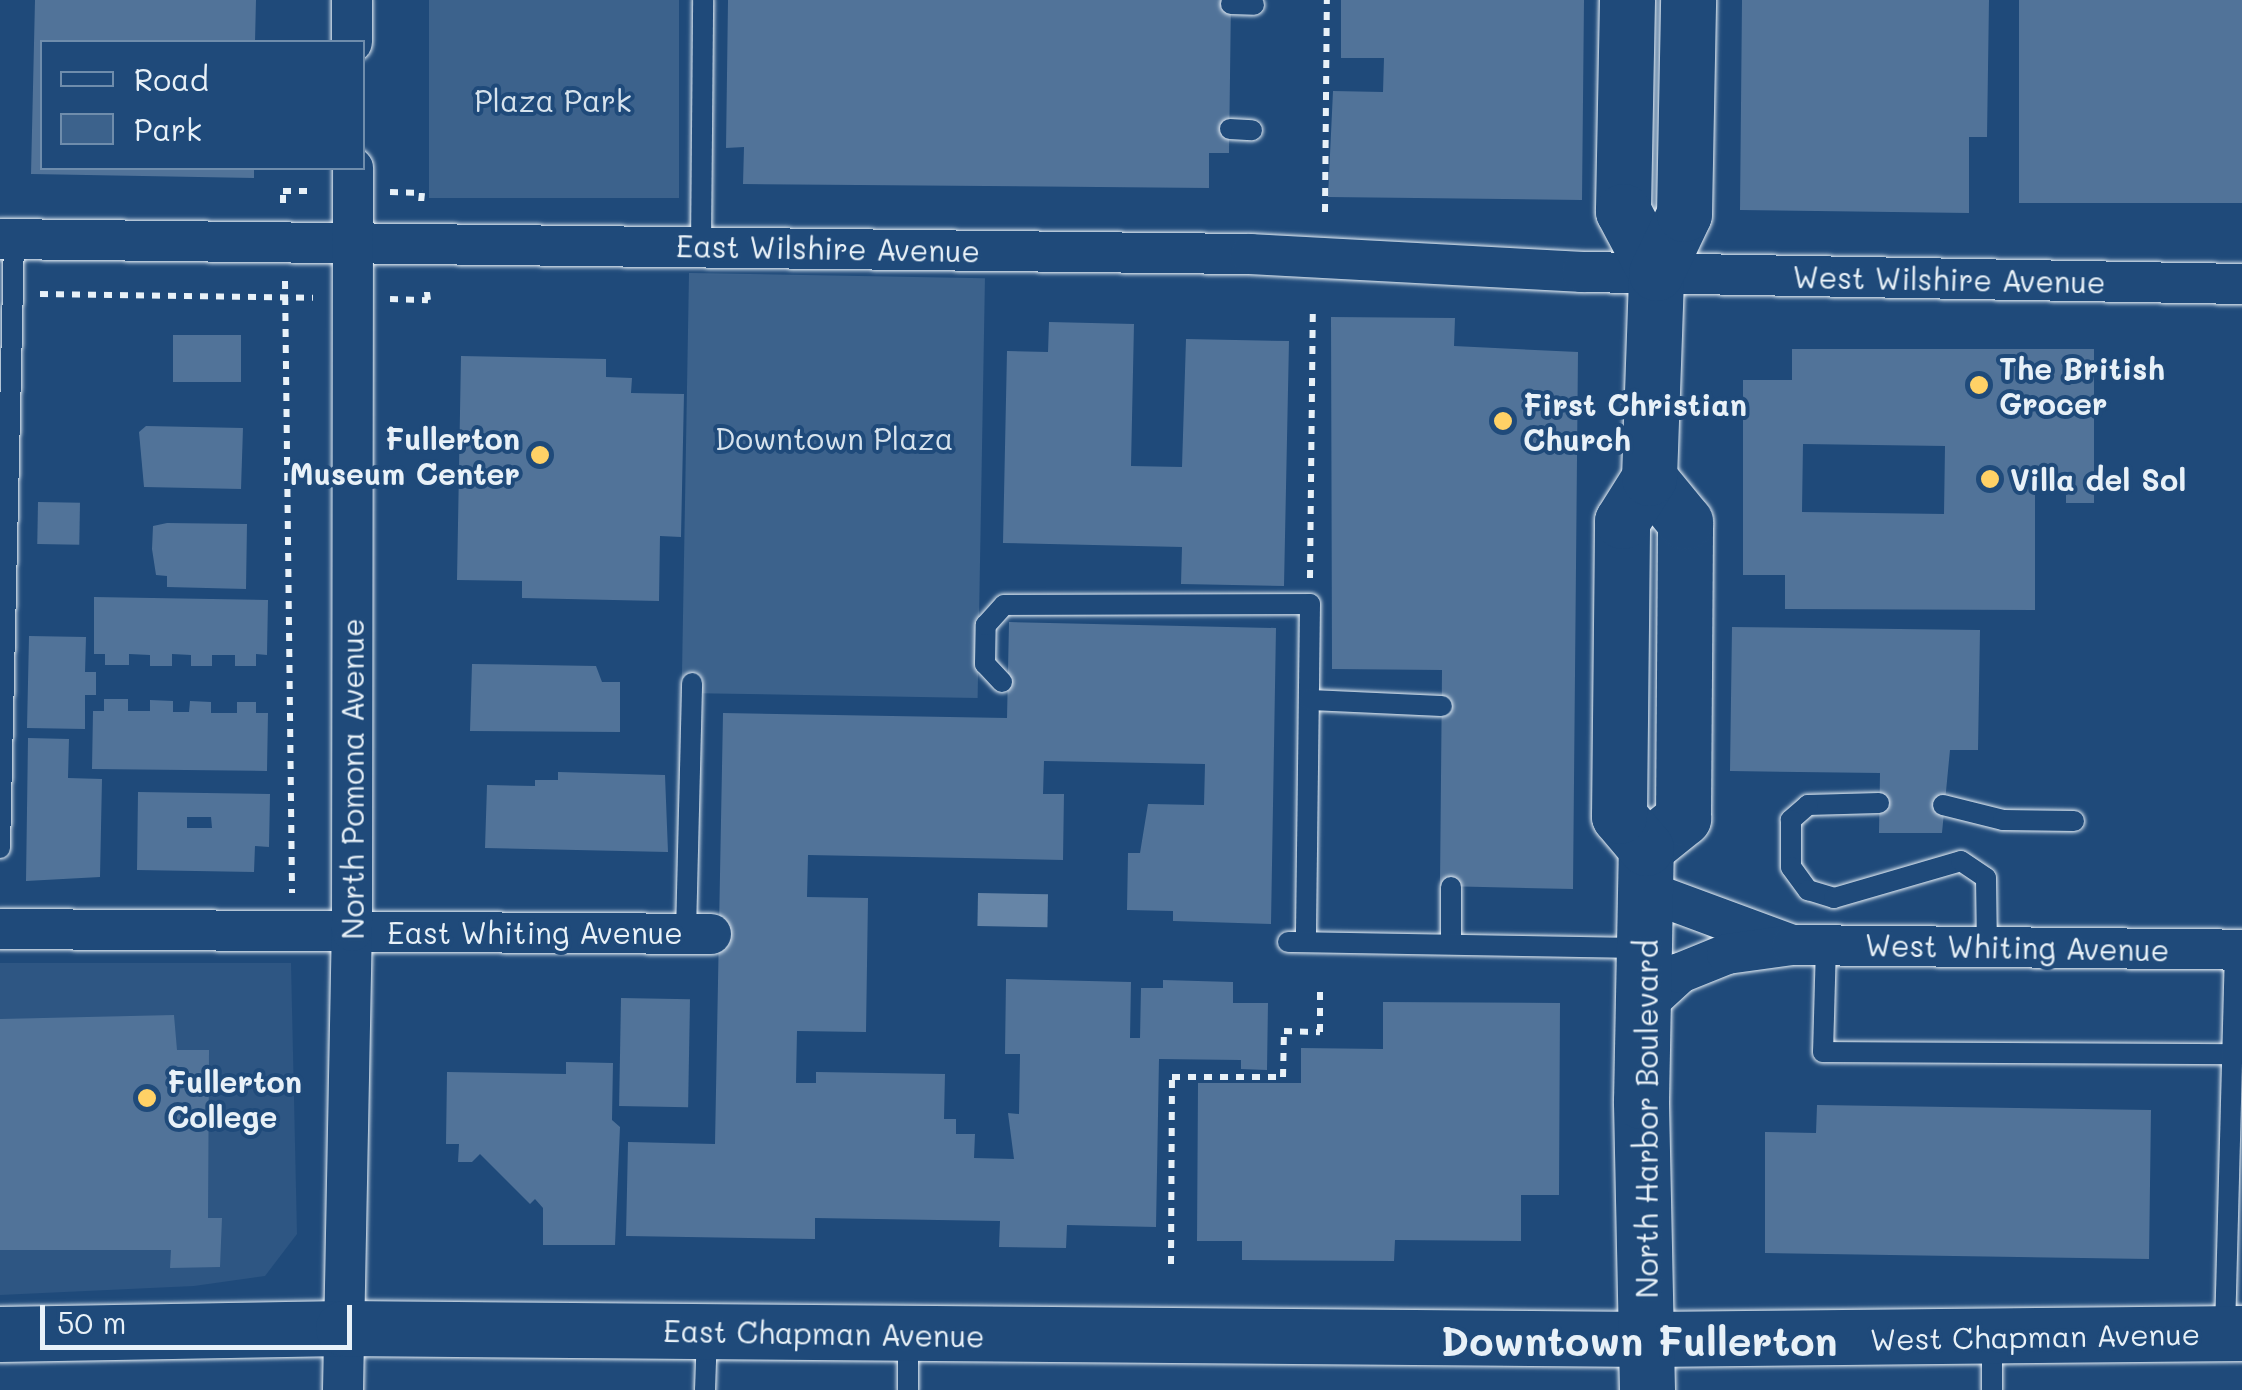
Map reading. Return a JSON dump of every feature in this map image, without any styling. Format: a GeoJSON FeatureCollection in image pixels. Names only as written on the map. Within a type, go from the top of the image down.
{"type":"FeatureCollection","features":[{"type":"Feature","properties":{"kind":"main road"},"geometry":{"type":"LineString","coordinates":[[1627,0],[1623,211],[1656,273]]}},
{"type":"Feature","properties":{"kind":"main road"},"geometry":{"type":"LineString","coordinates":[[1646,870],[1683,818],[1684,522],[1649,478],[1656,273],[1684,214],[1688,0]]}},
{"type":"Feature","properties":{"kind":"main road","name":"North Harbor Boulevard"},"geometry":{"type":"LineString","coordinates":[[1646,870],[1643,1007],[1647,1365]]}},
{"type":"Feature","properties":{"kind":"main road","name":"East Chapman Avenue"},"geometry":{"type":"LineString","coordinates":[[0,1334],[343,1328],[908,1334],[1647,1365]]}},
{"type":"Feature","properties":{"kind":"main road","name":"West Chapman Avenue"},"geometry":{"type":"LineString","coordinates":[[1647,1365],[1992,1365],[2234,1333]]}},
{"type":"Feature","properties":{"kind":"street"},"geometry":{"type":"LineString","coordinates":[[352,0],[352,40]]}},
{"type":"Feature","properties":{"kind":"street","name":"North Pomona Avenue"},"geometry":{"type":"LineString","coordinates":[[343,1390],[352,931],[353,179]]}},
{"type":"Feature","properties":{"kind":"street","name":"East Wilshire Avenue"},"geometry":{"type":"LineString","coordinates":[[7,239],[1251,254],[1656,273]]}},
{"type":"Feature","properties":{"kind":"street","name":"West Wilshire Avenue"},"geometry":{"type":"LineString","coordinates":[[1656,273],[2242,284]]}},
{"type":"Feature","properties":{"kind":"street","name":"West Whiting Avenue"},"geometry":{"type":"LineString","coordinates":[[1646,870],[1809,945]]}},
{"type":"Feature","properties":{"kind":"street","name":"East Whiting Avenue"},"geometry":{"type":"LineString","coordinates":[[0,929],[698,933]]}},
{"type":"Feature","properties":{"kind":"street","name":"West Whiting Avenue"},"geometry":{"type":"LineString","coordinates":[[1643,1007],[1680,974],[1711,960],[1809,945],[2238,950]]}},
{"type":"Feature","properties":{"kind":"lane"},"geometry":{"type":"LineString","coordinates":[[700,246],[703,0]]}},
{"type":"Feature","properties":{"kind":"lane"},"geometry":{"type":"LineString","coordinates":[[1230,4],[1254,4]]}},
{"type":"Feature","properties":{"kind":"lane"},"geometry":{"type":"LineString","coordinates":[[1230,130],[1252,130]]}},
{"type":"Feature","properties":{"kind":"lane"},"geometry":{"type":"LineString","coordinates":[[0,848],[12,294],[7,239]]}},
{"type":"Feature","properties":{"kind":"lane"},"geometry":{"type":"LineString","coordinates":[[1002,682],[985,664],[985,644],[986,625],[1004,606],[1310,604],[1310,700],[1297,942],[1644,948]]}},
{"type":"Feature","properties":{"kind":"lane"},"geometry":{"type":"LineString","coordinates":[[692,683],[698,933]]}},
{"type":"Feature","properties":{"kind":"lane"},"geometry":{"type":"LineString","coordinates":[[1310,700],[1439,704]]}},
{"type":"Feature","properties":{"kind":"lane"},"geometry":{"type":"LineString","coordinates":[[1879,803],[1808,805],[1791,820],[1786,843],[1799,878],[1808,890],[1834,898],[1961,862],[1986,878],[1987,947]]}},
{"type":"Feature","properties":{"kind":"lane"},"geometry":{"type":"LineString","coordinates":[[1942,805],[2003,820],[2074,821]]}},
{"type":"Feature","properties":{"kind":"lane"},"geometry":{"type":"LineString","coordinates":[[1451,887],[1451,944]]}},
{"type":"Feature","properties":{"kind":"lane"},"geometry":{"type":"LineString","coordinates":[[1809,945],[1823,1052],[2232,1054]]}},
{"type":"Feature","properties":{"kind":"lane"},"geometry":{"type":"LineString","coordinates":[[2234,1333],[2232,1054],[2238,950]]}},
{"type":"Feature","properties":{"kind":"lane"},"geometry":{"type":"LineString","coordinates":[[705,1390],[707,1332]]}},
{"type":"Feature","properties":{"kind":"lane"},"geometry":{"type":"LineString","coordinates":[[908,1334],[908,1390]]}},
{"type":"Feature","properties":{"kind":"path"},"geometry":{"type":"LineString","coordinates":[[1325,212],[1328,0]]}},
{"type":"Feature","properties":{"kind":"path"},"geometry":{"type":"LineString","coordinates":[[290,930],[283,191],[353,179],[422,193]]}},
{"type":"Feature","properties":{"kind":"path"},"geometry":{"type":"LineString","coordinates":[[12,294],[286,298]]}},
{"type":"Feature","properties":{"kind":"path"},"geometry":{"type":"LineString","coordinates":[[1310,604],[1314,308]]}},
{"type":"Feature","properties":{"kind":"path"},"geometry":{"type":"LineString","coordinates":[[1171,1264],[1172,1076],[1283,1077],[1284,1031],[1320,1032],[1320,987]]}},
{"type":"Feature","properties":{"kind":"shaded area"},"geometry":{"type":"Polygon","coordinates":[[[978,893],[1048,894],[1047,927],[977,926],[978,893]]]}},
{"type":"Feature","properties":{"kind":"shaded area","name":"Fullerton College"},"geometry":{"type":"Polygon","coordinates":[[[0,963],[291,963],[297,1234],[265,1276],[194,1286],[0,1295],[0,963]]]}},
{"type":"Feature","properties":{"kind":"green space","name":"Plaza Park"},"geometry":{"type":"Polygon","coordinates":[[[429,0],[679,0],[679,198],[429,198],[429,0]]]}},
{"type":"Feature","properties":{"kind":"green space","name":"Downtown Plaza"},"geometry":{"type":"Polygon","coordinates":[[[689,273],[985,278],[978,698],[682,693],[689,273]]]}},
{"type":"Feature","properties":{"kind":"building"},"geometry":{"type":"Polygon","coordinates":[[[35,0],[256,0],[255,40],[40,40],[40,170],[254,170],[254,178],[31,174],[35,0]]]}},
{"type":"Feature","properties":{"kind":"building"},"geometry":{"type":"Polygon","coordinates":[[[728,0],[1231,0],[1229,153],[1209,153],[1209,188],[743,184],[744,147],[726,148],[728,0]]]}},
{"type":"Feature","properties":{"kind":"building"},"geometry":{"type":"Polygon","coordinates":[[[1341,0],[1584,0],[1582,200],[1328,197],[1333,91],[1383,92],[1384,58],[1341,58],[1341,0]]]}},
{"type":"Feature","properties":{"kind":"building"},"geometry":{"type":"Polygon","coordinates":[[[1742,0],[1989,0],[1987,137],[1969,137],[1969,213],[1740,210],[1742,0]]]}},
{"type":"Feature","properties":{"kind":"building"},"geometry":{"type":"Polygon","coordinates":[[[2019,0],[2242,0],[2242,203],[2019,203],[2019,0]]]}},
{"type":"Feature","properties":{"kind":"building"},"geometry":{"type":"Polygon","coordinates":[[[1331,317],[1455,318],[1454,346],[1578,352],[1573,889],[1440,886],[1442,670],[1332,669],[1331,317]]]}},
{"type":"Feature","properties":{"kind":"building"},"geometry":{"type":"Polygon","coordinates":[[[1049,322],[1134,324],[1131,466],[1182,467],[1186,339],[1289,341],[1284,586],[1181,584],[1182,547],[1003,543],[1007,351],[1048,352],[1049,322]]]}},
{"type":"Feature","properties":{"kind":"building"},"geometry":{"type":"Polygon","coordinates":[[[173,335],[241,335],[241,382],[173,382],[173,335]]]}},
{"type":"Feature","properties":{"kind":"building","name":"Villa del Sol"},"geometry":{"type":"Polygon","coordinates":[[[1792,349],[2094,349],[2094,503],[2066,503],[2066,486],[2047,487],[2048,473],[2035,473],[2035,610],[1785,609],[1785,575],[1743,575],[1743,380],[1792,380],[1792,349]],[[1803,444],[1802,512],[1944,514],[1945,446],[1803,444]]]}},
{"type":"Feature","properties":{"kind":"building"},"geometry":{"type":"Polygon","coordinates":[[[461,356],[606,359],[606,377],[632,378],[631,393],[684,394],[681,537],[660,536],[659,601],[522,598],[522,581],[457,580],[461,356]]]}},
{"type":"Feature","properties":{"kind":"building"},"geometry":{"type":"Polygon","coordinates":[[[146,426],[243,428],[241,489],[144,487],[139,432],[146,426]]]}},
{"type":"Feature","properties":{"kind":"building"},"geometry":{"type":"Polygon","coordinates":[[[38,502],[80,503],[79,545],[37,544],[38,502]]]}},
{"type":"Feature","properties":{"kind":"building"},"geometry":{"type":"Polygon","coordinates":[[[247,524],[246,589],[167,587],[167,576],[156,575],[152,549],[153,526],[247,524]]]}},
{"type":"Feature","properties":{"kind":"building"},"geometry":{"type":"Polygon","coordinates":[[[94,597],[268,600],[267,655],[256,654],[256,666],[235,666],[235,655],[212,655],[212,666],[191,666],[191,655],[172,654],[172,666],[150,666],[150,655],[129,654],[129,665],[105,665],[105,654],[94,654],[94,597]]]}},
{"type":"Feature","properties":{"kind":"building"},"geometry":{"type":"Polygon","coordinates":[[[1009,622],[1276,628],[1271,924],[1173,921],[1173,911],[1127,910],[1128,853],[1140,853],[1148,804],[1204,805],[1205,764],[1044,761],[1043,794],[1064,794],[1063,860],[808,855],[807,897],[868,898],[866,1032],[797,1031],[796,1083],[816,1083],[816,1072],[945,1074],[944,1119],[956,1119],[956,1134],[975,1134],[974,1158],[1014,1159],[1008,1113],[1019,1114],[1020,1054],[1005,1054],[1006,979],[1131,982],[1130,1038],[1140,1038],[1141,988],[1163,988],[1163,980],[1233,982],[1233,1003],[1268,1003],[1267,1070],[1241,1069],[1241,1060],[1159,1059],[1156,1227],[1067,1225],[1066,1248],[999,1247],[1000,1221],[815,1218],[815,1239],[626,1236],[628,1142],[715,1144],[723,713],[1007,718],[1009,622]]]}},
{"type":"Feature","properties":{"kind":"building"},"geometry":{"type":"Polygon","coordinates":[[[1732,627],[1980,630],[1978,750],[1950,750],[1942,833],[1879,833],[1880,773],[1730,771],[1732,627]]]}},
{"type":"Feature","properties":{"kind":"building"},"geometry":{"type":"Polygon","coordinates":[[[29,636],[86,637],[85,672],[96,672],[96,695],[85,695],[85,729],[27,728],[29,636]]]}},
{"type":"Feature","properties":{"kind":"building"},"geometry":{"type":"Polygon","coordinates":[[[472,664],[596,666],[602,682],[620,682],[620,732],[470,731],[472,664]]]}},
{"type":"Feature","properties":{"kind":"building"},"geometry":{"type":"Polygon","coordinates":[[[104,699],[128,699],[128,711],[150,711],[150,700],[173,701],[173,712],[189,712],[190,701],[211,702],[211,713],[237,713],[237,702],[256,702],[256,713],[268,713],[267,771],[92,769],[93,711],[104,711],[104,699]]]}},
{"type":"Feature","properties":{"kind":"building"},"geometry":{"type":"Polygon","coordinates":[[[28,738],[69,739],[68,778],[102,779],[100,877],[26,881],[28,738]]]}},
{"type":"Feature","properties":{"kind":"building"},"geometry":{"type":"Polygon","coordinates":[[[558,772],[665,775],[668,852],[485,848],[487,785],[535,786],[535,780],[558,780],[558,772]]]}},
{"type":"Feature","properties":{"kind":"building"},"geometry":{"type":"Polygon","coordinates":[[[138,792],[270,794],[269,847],[255,846],[254,872],[137,870],[138,792]],[[187,817],[187,828],[212,828],[211,817],[187,817]]]}},
{"type":"Feature","properties":{"kind":"building"},"geometry":{"type":"Polygon","coordinates":[[[621,998],[690,999],[688,1107],[619,1106],[621,998]]]}},
{"type":"Feature","properties":{"kind":"building"},"geometry":{"type":"Polygon","coordinates":[[[1383,1002],[1560,1003],[1559,1195],[1521,1195],[1521,1241],[1395,1240],[1394,1261],[1242,1260],[1242,1241],[1197,1241],[1198,1083],[1301,1083],[1301,1048],[1383,1049],[1383,1002]]]}},
{"type":"Feature","properties":{"kind":"building"},"geometry":{"type":"Polygon","coordinates":[[[174,1015],[177,1050],[209,1050],[208,1218],[222,1218],[220,1267],[170,1268],[171,1250],[0,1250],[0,1019],[174,1015]]]}},
{"type":"Feature","properties":{"kind":"building"},"geometry":{"type":"Polygon","coordinates":[[[566,1062],[613,1063],[612,1120],[620,1127],[615,1245],[543,1245],[543,1208],[535,1199],[530,1204],[480,1154],[472,1162],[458,1162],[459,1144],[446,1144],[447,1072],[566,1074],[566,1062]]]}},
{"type":"Feature","properties":{"kind":"building"},"geometry":{"type":"Polygon","coordinates":[[[1817,1105],[2151,1110],[2149,1259],[1765,1253],[1765,1132],[1816,1133],[1817,1105]]]}},
{"type":"Feature","properties":{"kind":"place","name":"The British Grocer"},"geometry":{"type":"Point","coordinates":[1979,385]}},
{"type":"Feature","properties":{"kind":"place","name":"First Christian Church"},"geometry":{"type":"Point","coordinates":[1503,421]}},
{"type":"Feature","properties":{"kind":"place","name":"Fullerton Museum Center"},"geometry":{"type":"Point","coordinates":[540,455]}},
{"type":"Feature","properties":{"kind":"place","name":"Villa del Sol"},"geometry":{"type":"Point","coordinates":[1990,479]}},
{"type":"Feature","properties":{"kind":"place","name":"Fullerton College"},"geometry":{"type":"Point","coordinates":[147,1098]}},
{"type":"Feature","properties":{"kind":"district","name":"Downtown Fullerton"},"geometry":{"type":"Point","coordinates":[1639,1340]}}]}
